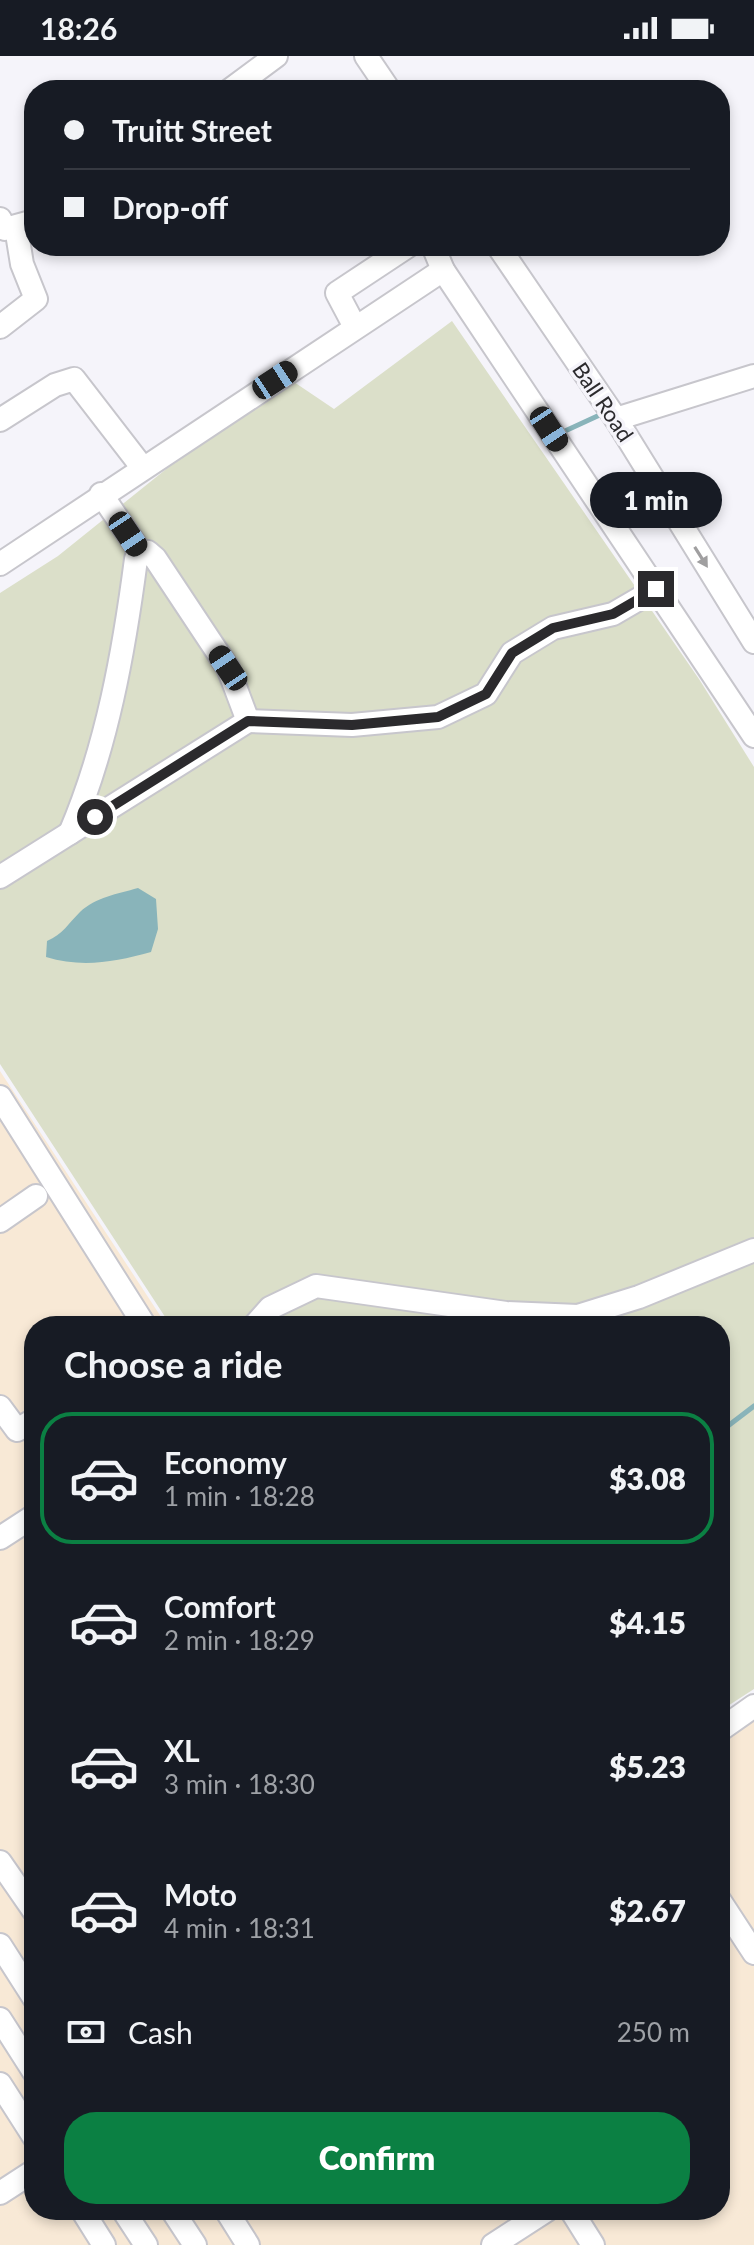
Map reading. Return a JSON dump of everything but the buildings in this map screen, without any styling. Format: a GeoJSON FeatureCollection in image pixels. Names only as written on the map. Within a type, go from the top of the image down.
{"type":"FeatureCollection","features":[{"type":"Feature","properties":{"kind":"street"},"geometry":{"type":"LineString","coordinates":[[244,80],[276,56]]}},
{"type":"Feature","properties":{"kind":"street"},"geometry":{"type":"LineString","coordinates":[[366,56],[382,80]]}},
{"type":"Feature","properties":{"kind":"street"},"geometry":{"type":"LineString","coordinates":[[0,327],[36,299],[22,264],[17,222]]}},
{"type":"Feature","properties":{"kind":"street"},"geometry":{"type":"LineString","coordinates":[[355,327],[337,293],[393,256]]}},
{"type":"Feature","properties":{"kind":"street"},"geometry":{"type":"LineString","coordinates":[[437,256],[443,270],[754,736]]}},
{"type":"Feature","properties":{"kind":"street","name":"Ball Road"},"geometry":{"type":"LineString","coordinates":[[505,256],[611,412],[754,642]]}},
{"type":"Feature","properties":{"kind":"street"},"geometry":{"type":"LineString","coordinates":[[0,564],[101,494],[443,270]]}},
{"type":"Feature","properties":{"kind":"street"},"geometry":{"type":"LineString","coordinates":[[611,412],[754,376]]}},
{"type":"Feature","properties":{"kind":"street"},"geometry":{"type":"LineString","coordinates":[[0,420],[55,385],[74,379],[142,467]]}},
{"type":"Feature","properties":{"kind":"street"},"geometry":{"type":"LineString","coordinates":[[101,494],[141,553]]}},
{"type":"Feature","properties":{"kind":"street"},"geometry":{"type":"LineString","coordinates":[[70,833],[89,789],[104,734],[136,559],[141,553],[148,552],[155,558],[228,668],[248,721]]}},
{"type":"Feature","properties":{"kind":"street"},"geometry":{"type":"LineString","coordinates":[[0,877],[248,721],[352,725],[438,717],[486,694],[512,653],[553,628],[613,614],[656,589]]}},
{"type":"Feature","properties":{"kind":"street"},"geometry":{"type":"LineString","coordinates":[[0,1097],[139,1316]]}},
{"type":"Feature","properties":{"kind":"street"},"geometry":{"type":"LineString","coordinates":[[0,1221],[36,1196]]}},
{"type":"Feature","properties":{"kind":"street"},"geometry":{"type":"LineString","coordinates":[[263,1316],[270,1308],[316,1286],[506,1313],[578,1316],[639,1297],[754,1250]]}},
{"type":"Feature","properties":{"kind":"street"},"geometry":{"type":"LineString","coordinates":[[0,1407],[17,1430],[24,1426]]}},
{"type":"Feature","properties":{"kind":"street"},"geometry":{"type":"LineString","coordinates":[[0,1538],[24,1522]]}},
{"type":"Feature","properties":{"kind":"street"},"geometry":{"type":"LineString","coordinates":[[730,1723],[754,1706]]}},
{"type":"Feature","properties":{"kind":"street"},"geometry":{"type":"LineString","coordinates":[[0,1862],[24,1897]]}},
{"type":"Feature","properties":{"kind":"street"},"geometry":{"type":"LineString","coordinates":[[730,1916],[754,1953]]}},
{"type":"Feature","properties":{"kind":"street"},"geometry":{"type":"LineString","coordinates":[[0,1945],[24,1982]]}},
{"type":"Feature","properties":{"kind":"street"},"geometry":{"type":"LineString","coordinates":[[0,2019],[24,2056]]}},
{"type":"Feature","properties":{"kind":"street"},"geometry":{"type":"LineString","coordinates":[[0,2084],[24,2121]]}},
{"type":"Feature","properties":{"kind":"street"},"geometry":{"type":"LineString","coordinates":[[0,2193],[24,2177]]}},
{"type":"Feature","properties":{"kind":"street"},"geometry":{"type":"LineString","coordinates":[[88,2220],[104,2245]]}},
{"type":"Feature","properties":{"kind":"street"},"geometry":{"type":"LineString","coordinates":[[130,2220],[146,2245]]}},
{"type":"Feature","properties":{"kind":"street"},"geometry":{"type":"LineString","coordinates":[[179,2220],[195,2245]]}},
{"type":"Feature","properties":{"kind":"street"},"geometry":{"type":"LineString","coordinates":[[232,2220],[248,2245]]}},
{"type":"Feature","properties":{"kind":"street"},"geometry":{"type":"LineString","coordinates":[[493,2245],[532,2220]]}},
{"type":"Feature","properties":{"kind":"street"},"geometry":{"type":"LineString","coordinates":[[577,2220],[593,2245]]}},
{"type":"Feature","properties":{"kind":"shaded area"},"geometry":{"type":"Polygon","coordinates":[[[0,1071],[160,1316],[24,1316],[24,2220],[730,2220],[730,1736],[754,1720],[754,2245],[0,2245],[0,1071]]]}},
{"type":"Feature","properties":{"kind":"green space"},"geometry":{"type":"Polygon","coordinates":[[[452,321],[699,679],[754,767],[754,1689],[730,1705],[730,1316],[164,1316],[0,1064],[0,593],[58,556],[170,466],[294,382],[334,409],[452,321]]]}},
{"type":"Feature","properties":{"kind":"water"},"geometry":{"type":"Polygon","coordinates":[[[138,888],[156,899],[158,929],[151,952],[98,962],[46,957],[47,941],[61,932],[86,907],[138,888]]]}},
{"type":"Feature","properties":{"kind":"waterway"},"geometry":{"type":"LineString","coordinates":[[565,431],[604,413]]}},
{"type":"Feature","properties":{"kind":"waterway"},"geometry":{"type":"LineString","coordinates":[[730,1424],[754,1406]]}},
{"type":"Feature","properties":{"kind":"route"},"geometry":{"type":"LineString","coordinates":[[95,817],[248,721],[352,725],[438,717],[486,694],[512,653],[553,628],[613,614],[656,589]]}}]}
